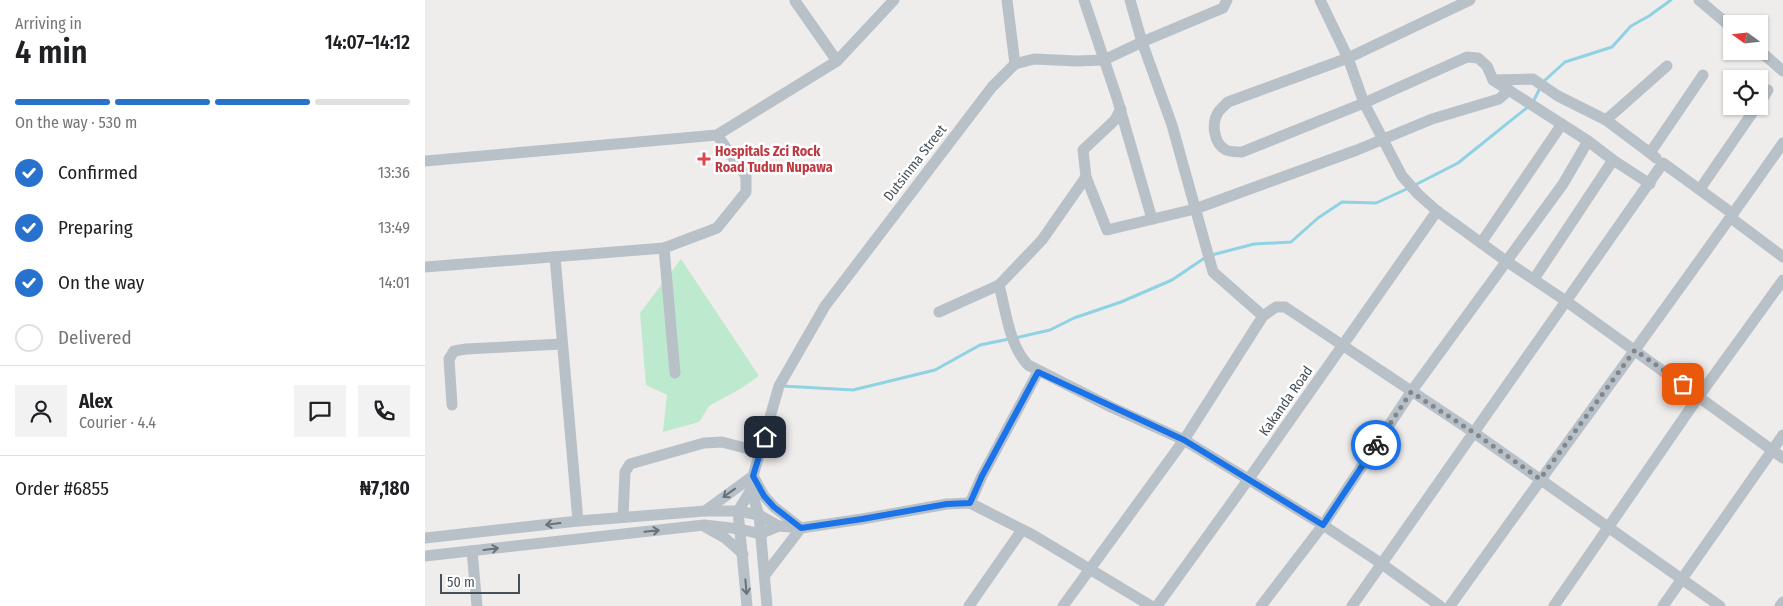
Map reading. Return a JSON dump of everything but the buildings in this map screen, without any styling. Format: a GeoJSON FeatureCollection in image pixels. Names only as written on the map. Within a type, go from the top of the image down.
{"type":"FeatureCollection","features":[{"type":"Feature","properties":{"kind":"street"},"geometry":{"type":"LineString","coordinates":[[425,161],[717,135],[837,61],[894,0]]}},
{"type":"Feature","properties":{"kind":"street"},"geometry":{"type":"LineString","coordinates":[[1007,0],[1015,64],[1034,59],[1077,62],[1104,60],[1223,8],[1229,0]]}},
{"type":"Feature","properties":{"kind":"street"},"geometry":{"type":"LineString","coordinates":[[1084,0],[1121,109],[1152,219]]}},
{"type":"Feature","properties":{"kind":"street"},"geometry":{"type":"LineString","coordinates":[[1130,0],[1142,42],[1171,125],[1213,272],[1263,316]]}},
{"type":"Feature","properties":{"kind":"street"},"geometry":{"type":"LineString","coordinates":[[1321,0],[1348,58],[1364,103],[1402,176],[1418,194],[1437,211],[1481,243],[1635,350],[1783,458]]}},
{"type":"Feature","properties":{"kind":"street"},"geometry":{"type":"LineString","coordinates":[[1470,0],[1348,58],[1228,102],[1219,111],[1215,122],[1214,134],[1220,146],[1228,151],[1242,152],[1364,103],[1467,57],[1478,58],[1487,66],[1493,80],[1588,141],[1650,184]]}},
{"type":"Feature","properties":{"kind":"street"},"geometry":{"type":"LineString","coordinates":[[1699,0],[1723,20]]}},
{"type":"Feature","properties":{"kind":"street"},"geometry":{"type":"LineString","coordinates":[[795,1],[837,61]]}},
{"type":"Feature","properties":{"kind":"street"},"geometry":{"type":"LineString","coordinates":[[1768,58],[1783,71]]}},
{"type":"Feature","properties":{"kind":"street","name":"Dutsinma Street"},"geometry":{"type":"LineString","coordinates":[[738,511],[751,490],[753,476],[779,386],[825,306],[992,87],[1015,64]]}},
{"type":"Feature","properties":{"kind":"street"},"geometry":{"type":"LineString","coordinates":[[1606,120],[1667,66]]}},
{"type":"Feature","properties":{"kind":"street"},"geometry":{"type":"LineString","coordinates":[[1650,153],[1703,75]]}},
{"type":"Feature","properties":{"kind":"street"},"geometry":{"type":"LineString","coordinates":[[1493,80],[1533,80],[1558,96],[1606,120],[1663,164],[1700,189],[1783,257]]}},
{"type":"Feature","properties":{"kind":"street"},"geometry":{"type":"LineString","coordinates":[[1121,109],[1115,120],[1083,150],[1086,177],[1107,230],[1195,209],[1357,150],[1432,119],[1499,99],[1509,90]]}},
{"type":"Feature","properties":{"kind":"street"},"geometry":{"type":"LineString","coordinates":[[1700,189],[1751,115]]}},
{"type":"Feature","properties":{"kind":"street"},"geometry":{"type":"LineString","coordinates":[[1481,243],[1562,124]]}},
{"type":"Feature","properties":{"kind":"street"},"geometry":{"type":"LineString","coordinates":[[425,267],[664,248],[717,228],[746,192],[746,176],[717,135]]}},
{"type":"Feature","properties":{"kind":"street"},"geometry":{"type":"LineString","coordinates":[[1261,606],[1323,525],[1411,392],[1563,184],[1588,141]]}},
{"type":"Feature","properties":{"kind":"street"},"geometry":{"type":"LineString","coordinates":[[1450,606],[1783,143]]}},
{"type":"Feature","properties":{"kind":"street"},"geometry":{"type":"LineString","coordinates":[[1534,279],[1613,160]]}},
{"type":"Feature","properties":{"kind":"street"},"geometry":{"type":"LineString","coordinates":[[1352,606],[1663,164]]}},
{"type":"Feature","properties":{"kind":"street"},"geometry":{"type":"LineString","coordinates":[[939,312],[999,285],[1042,240],[1086,177]]}},
{"type":"Feature","properties":{"kind":"street","name":"Kakanda Road"},"geometry":{"type":"LineString","coordinates":[[1157,606],[1437,211]]}},
{"type":"Feature","properties":{"kind":"street"},"geometry":{"type":"LineString","coordinates":[[664,248],[675,373]]}},
{"type":"Feature","properties":{"kind":"street"},"geometry":{"type":"LineString","coordinates":[[555,258],[578,521]]}},
{"type":"Feature","properties":{"kind":"street"},"geometry":{"type":"LineString","coordinates":[[1554,606],[1699,396],[1783,280]]}},
{"type":"Feature","properties":{"kind":"street"},"geometry":{"type":"LineString","coordinates":[[999,285],[1015,345],[1020,357],[1028,365],[1038,372],[1184,440],[1323,525],[1382,564],[1440,606]]}},
{"type":"Feature","properties":{"kind":"street"},"geometry":{"type":"LineString","coordinates":[[1063,606],[1184,440],[1263,316],[1276,307],[1285,307],[1473,432],[1720,606]]}},
{"type":"Feature","properties":{"kind":"street"},"geometry":{"type":"LineString","coordinates":[[452,406],[449,359],[454,351],[466,348],[562,344]]}},
{"type":"Feature","properties":{"kind":"street"},"geometry":{"type":"LineString","coordinates":[[970,503],[982,476],[1038,372]]}},
{"type":"Feature","properties":{"kind":"street"},"geometry":{"type":"LineString","coordinates":[[1663,606],[1783,434]]}},
{"type":"Feature","properties":{"kind":"street"},"geometry":{"type":"LineString","coordinates":[[623,517],[625,472],[630,464],[705,442],[722,442],[760,452]]}},
{"type":"Feature","properties":{"kind":"street"},"geometry":{"type":"LineString","coordinates":[[705,510],[753,476],[764,496],[774,507],[801,528]]}},
{"type":"Feature","properties":{"kind":"street","name":"Dutsinma Street"},"geometry":{"type":"LineString","coordinates":[[751,490],[759,515],[767,606]]}},
{"type":"Feature","properties":{"kind":"street"},"geometry":{"type":"LineString","coordinates":[[425,538],[578,521],[705,510],[738,511],[759,515],[779,526],[801,528],[947,504],[970,503],[1033,535],[1151,606]]}},
{"type":"Feature","properties":{"kind":"street"},"geometry":{"type":"LineString","coordinates":[[738,511],[747,606]]}},
{"type":"Feature","properties":{"kind":"street"},"geometry":{"type":"LineString","coordinates":[[425,556],[704,525],[740,529],[760,534],[779,526]]}},
{"type":"Feature","properties":{"kind":"street"},"geometry":{"type":"LineString","coordinates":[[704,525],[725,538],[743,554]]}},
{"type":"Feature","properties":{"kind":"street"},"geometry":{"type":"LineString","coordinates":[[765,575],[801,528]]}},
{"type":"Feature","properties":{"kind":"street"},"geometry":{"type":"LineString","coordinates":[[969,606],[1021,530]]}},
{"type":"Feature","properties":{"kind":"street"},"geometry":{"type":"LineString","coordinates":[[472,551],[477,606]]}},
{"type":"Feature","properties":{"kind":"street"},"geometry":{"type":"LineString","coordinates":[[1780,606],[1783,602]]}},
{"type":"Feature","properties":{"kind":"green space"},"geometry":{"type":"Polygon","coordinates":[[[681,259],[759,376],[709,406],[699,422],[663,432],[667,395],[646,385],[640,313],[681,259]]]}},
{"type":"Feature","properties":{"kind":"waterway"},"geometry":{"type":"LineString","coordinates":[[1543,82],[1565,62],[1612,47],[1631,26],[1671,0]]}},
{"type":"Feature","properties":{"kind":"waterway"},"geometry":{"type":"LineString","coordinates":[[1533,102],[1540,88]]}},
{"type":"Feature","properties":{"kind":"waterway"},"geometry":{"type":"LineString","coordinates":[[1415,185],[1458,163],[1529,106]]}},
{"type":"Feature","properties":{"kind":"waterway"},"geometry":{"type":"LineString","coordinates":[[1212,255],[1254,244],[1291,242],[1318,218],[1342,202],[1376,203],[1409,188]]}},
{"type":"Feature","properties":{"kind":"waterway"},"geometry":{"type":"LineString","coordinates":[[1015,338],[1050,330],[1074,318],[1121,302],[1172,280],[1206,257]]}},
{"type":"Feature","properties":{"kind":"waterway"},"geometry":{"type":"LineString","coordinates":[[782,386],[853,390],[935,370],[980,345],[1009,339]]}},
{"type":"Feature","properties":{"kind":"way so far"},"geometry":{"type":"LineString","coordinates":[[1376,445],[1411,392],[1473,432],[1540,479],[1635,350],[1683,384]]}},
{"type":"Feature","properties":{"kind":"place","name":"Hospitals Zci Rock Road Tudun Nupawa"},"geometry":{"type":"Point","coordinates":[704,159]}},
{"type":"Feature","properties":{"kind":"route"},"geometry":{"type":"LineString","coordinates":[[765,437],[753,476],[764,496],[774,507],[801,528],[947,504],[970,503],[982,476],[1038,372],[1184,440],[1323,525],[1376,445]]}}]}
